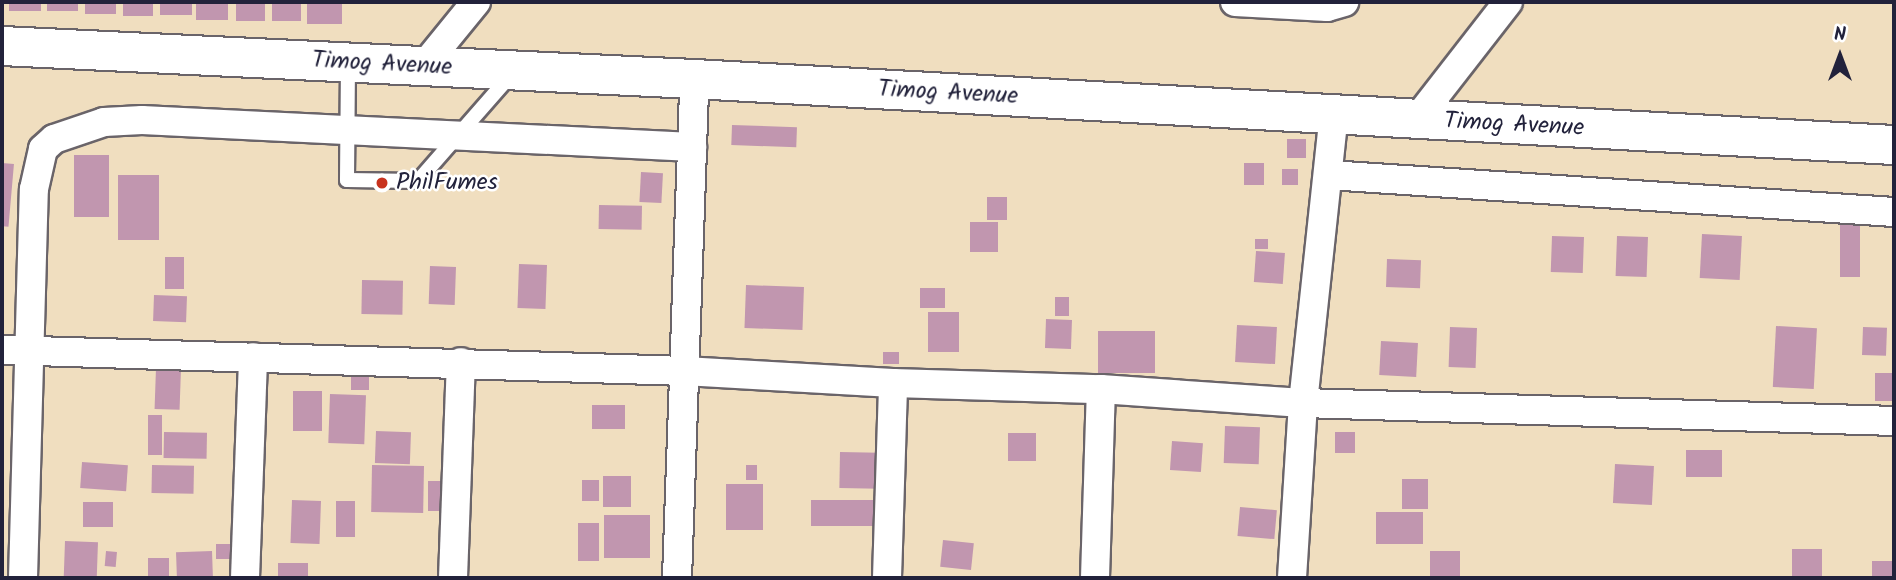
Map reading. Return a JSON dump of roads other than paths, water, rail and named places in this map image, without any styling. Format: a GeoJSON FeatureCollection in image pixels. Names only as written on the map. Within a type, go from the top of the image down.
{"type":"FeatureCollection","features":[{"type":"Feature","properties":{"kind":"main road","name":"Timog Avenue"},"geometry":{"type":"LineString","coordinates":[[2,46],[694,79],[1894,145]]}},
{"type":"Feature","properties":{"kind":"street"},"geometry":{"type":"LineString","coordinates":[[423,66],[476,2]]}},
{"type":"Feature","properties":{"kind":"street"},"geometry":{"type":"LineString","coordinates":[[1235,2],[1327,7],[1344,2]]}},
{"type":"Feature","properties":{"kind":"street"},"geometry":{"type":"LineString","coordinates":[[1417,119],[1508,2]]}},
{"type":"Feature","properties":{"kind":"street"},"geometry":{"type":"LineString","coordinates":[[677,578],[694,79]]}},
{"type":"Feature","properties":{"kind":"street"},"geometry":{"type":"LineString","coordinates":[[1292,578],[1303,403],[1334,115]]}},
{"type":"Feature","properties":{"kind":"street"},"geometry":{"type":"LineString","coordinates":[[23,578],[32,352],[34,189],[43,149],[54,139],[104,122],[142,120],[692,147]]}},
{"type":"Feature","properties":{"kind":"street"},"geometry":{"type":"LineString","coordinates":[[1328,175],[1894,212]]}},
{"type":"Feature","properties":{"kind":"street"},"geometry":{"type":"LineString","coordinates":[[2,349],[684,371],[892,383],[1101,389],[1303,403],[1894,421]]}},
{"type":"Feature","properties":{"kind":"street"},"geometry":{"type":"LineString","coordinates":[[245,578],[253,357]]}},
{"type":"Feature","properties":{"kind":"street"},"geometry":{"type":"LineString","coordinates":[[453,578],[461,362]]}},
{"type":"Feature","properties":{"kind":"street"},"geometry":{"type":"LineString","coordinates":[[887,578],[892,383]]}},
{"type":"Feature","properties":{"kind":"street"},"geometry":{"type":"LineString","coordinates":[[1095,578],[1101,389]]}},
{"type":"Feature","properties":{"kind":"lane"},"geometry":{"type":"LineString","coordinates":[[348,63],[348,180],[418,181],[514,71]]}},
{"type":"Feature","properties":{"kind":"place","name":"PhilFumes"},"geometry":{"type":"Point","coordinates":[382,183]}}]}
